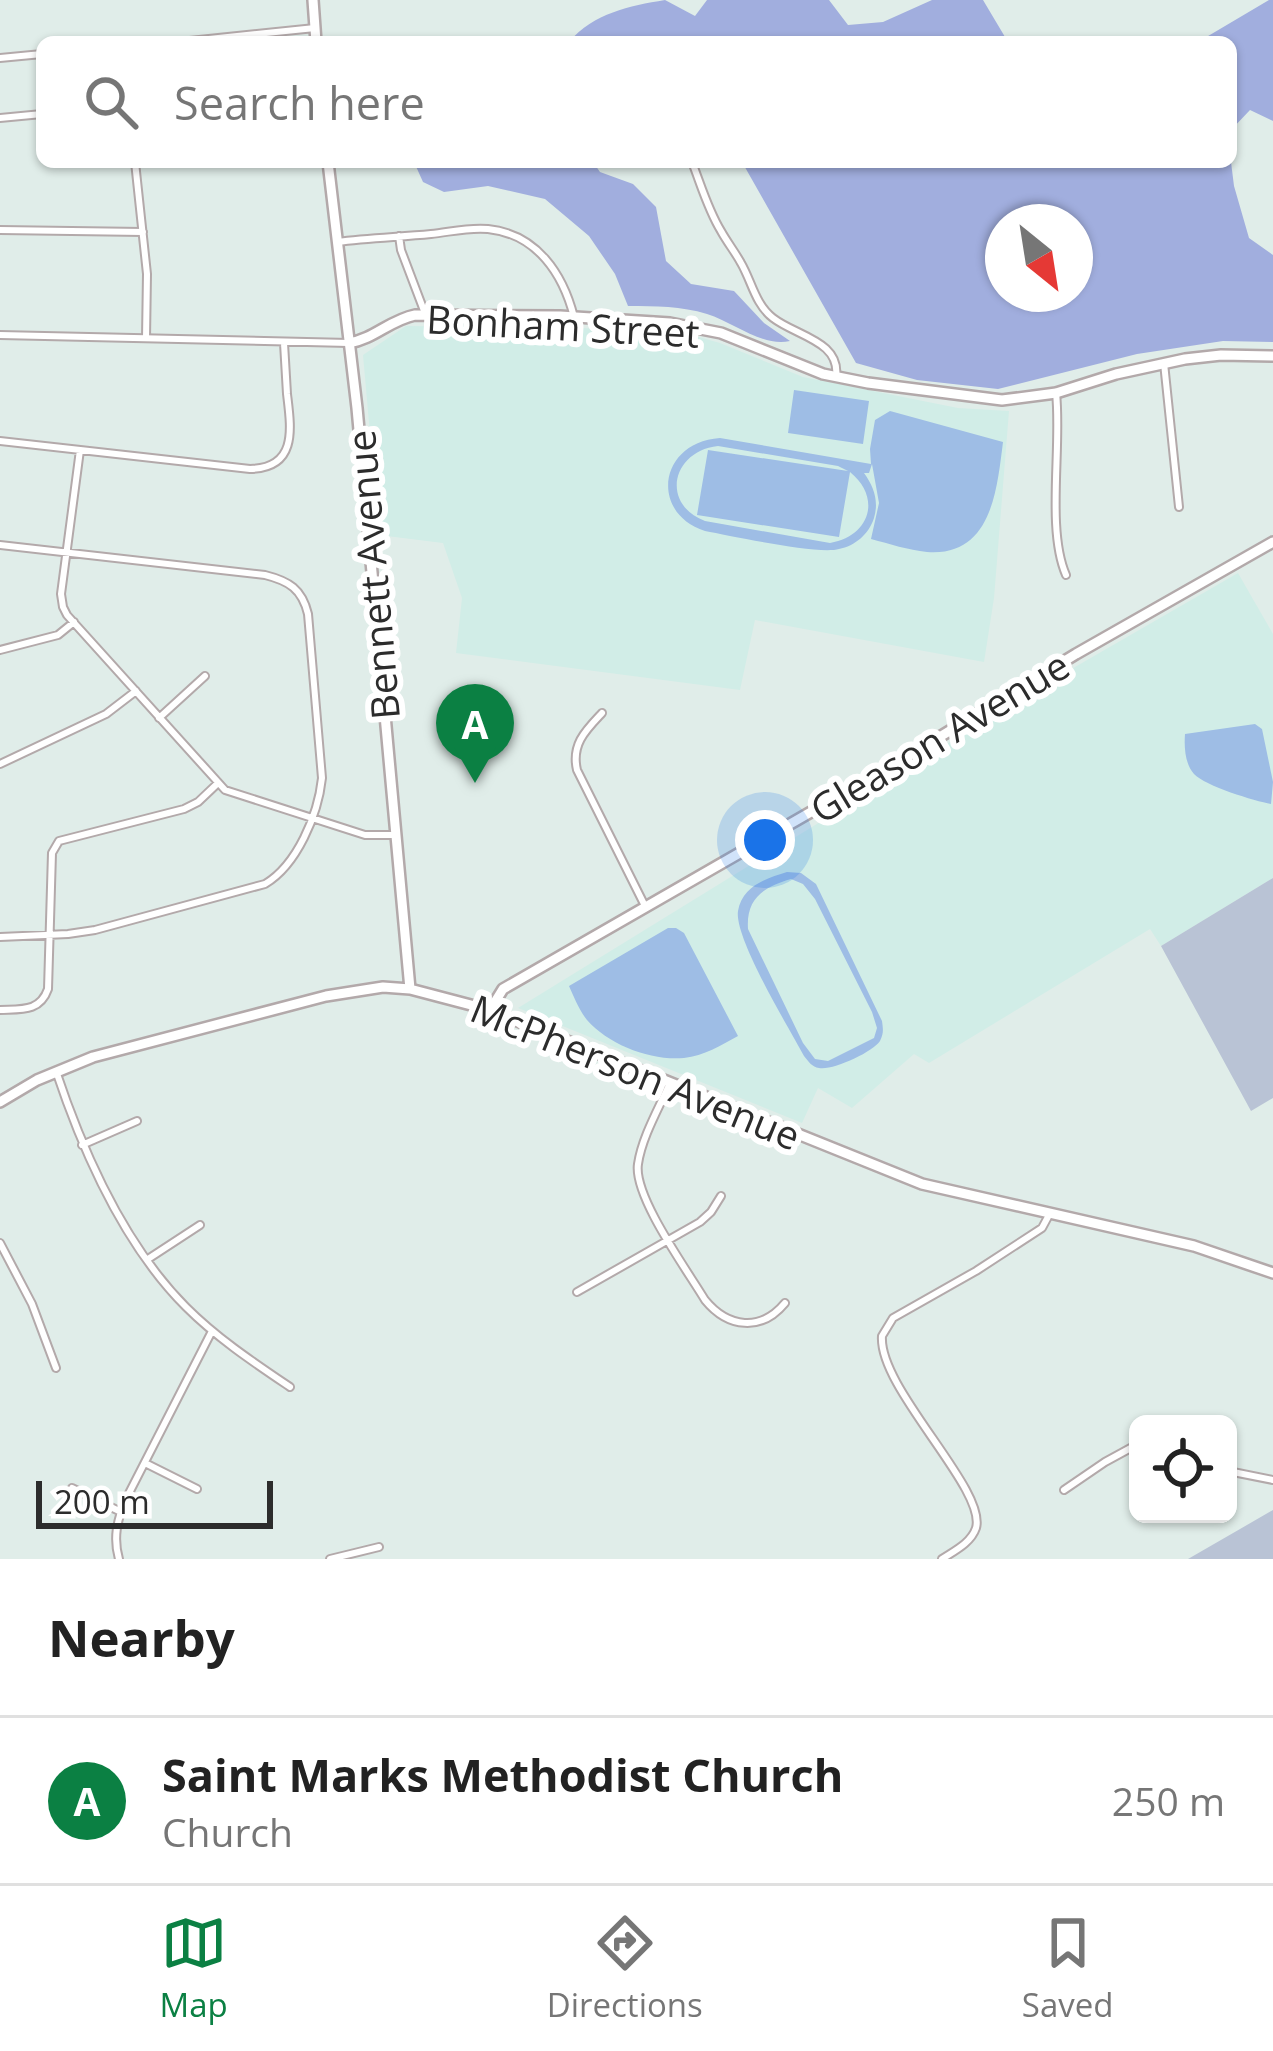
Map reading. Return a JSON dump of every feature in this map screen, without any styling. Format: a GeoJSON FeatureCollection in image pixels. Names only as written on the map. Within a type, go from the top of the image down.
{"type":"FeatureCollection","features":[{"type":"Feature","properties":{"kind":"main road"},"geometry":{"type":"LineString","coordinates":[[313,0],[316,36]]}},
{"type":"Feature","properties":{"kind":"main road","name":"Bennett Avenue"},"geometry":{"type":"LineString","coordinates":[[329,168],[410,988]]}},
{"type":"Feature","properties":{"kind":"main road","name":"Bonham Street"},"geometry":{"type":"LineString","coordinates":[[349,344],[402,318],[427,316],[670,323],[706,329],[836,376],[979,399],[1014,400],[1164,363],[1221,355],[1273,356]]}},
{"type":"Feature","properties":{"kind":"main road","name":"Gleason Avenue"},"geometry":{"type":"LineString","coordinates":[[490,1010],[503,989],[1273,542]]}},
{"type":"Feature","properties":{"kind":"main road","name":"McPherson Avenue"},"geometry":{"type":"LineString","coordinates":[[0,1102],[93,1057],[326,996],[410,988],[490,1010],[922,1184],[1194,1246],[1273,1273]]}},
{"type":"Feature","properties":{"kind":"street"},"geometry":{"type":"LineString","coordinates":[[238,36],[315,28]]}},
{"type":"Feature","properties":{"kind":"street"},"geometry":{"type":"LineString","coordinates":[[0,58],[36,55]]}},
{"type":"Feature","properties":{"kind":"street"},"geometry":{"type":"LineString","coordinates":[[0,118],[36,115]]}},
{"type":"Feature","properties":{"kind":"street"},"geometry":{"type":"LineString","coordinates":[[136,168],[147,274],[146,339]]}},
{"type":"Feature","properties":{"kind":"street"},"geometry":{"type":"LineString","coordinates":[[694,168],[715,220],[759,304],[778,322],[833,355],[836,376]]}},
{"type":"Feature","properties":{"kind":"street"},"geometry":{"type":"LineString","coordinates":[[336,242],[487,229],[512,236],[551,263],[568,291],[574,317]]}},
{"type":"Feature","properties":{"kind":"street"},"geometry":{"type":"LineString","coordinates":[[0,230],[142,232]]}},
{"type":"Feature","properties":{"kind":"street"},"geometry":{"type":"LineString","coordinates":[[399,236],[427,316]]}},
{"type":"Feature","properties":{"kind":"street"},"geometry":{"type":"LineString","coordinates":[[0,335],[349,344]]}},
{"type":"Feature","properties":{"kind":"street"},"geometry":{"type":"LineString","coordinates":[[0,441],[250,469],[274,464],[290,440],[284,343]]}},
{"type":"Feature","properties":{"kind":"street"},"geometry":{"type":"LineString","coordinates":[[1164,363],[1179,507]]}},
{"type":"Feature","properties":{"kind":"street"},"geometry":{"type":"LineString","coordinates":[[1056,393],[1057,535],[1066,575]]}},
{"type":"Feature","properties":{"kind":"street"},"geometry":{"type":"LineString","coordinates":[[80,450],[61,599],[74,622],[218,783],[236,795],[365,835],[395,835]]}},
{"type":"Feature","properties":{"kind":"street"},"geometry":{"type":"LineString","coordinates":[[0,545],[285,580],[296,588],[308,614],[322,778],[317,804],[286,867],[265,884],[95,930],[0,937]]}},
{"type":"Feature","properties":{"kind":"street"},"geometry":{"type":"LineString","coordinates":[[0,650],[58,635],[74,622]]}},
{"type":"Feature","properties":{"kind":"street"},"geometry":{"type":"LineString","coordinates":[[159,718],[205,676]]}},
{"type":"Feature","properties":{"kind":"street"},"geometry":{"type":"LineString","coordinates":[[0,764],[106,714],[136,692]]}},
{"type":"Feature","properties":{"kind":"street"},"geometry":{"type":"LineString","coordinates":[[602,712],[579,740],[574,758],[646,908]]}},
{"type":"Feature","properties":{"kind":"street"},"geometry":{"type":"LineString","coordinates":[[0,1010],[34,1007],[48,989],[52,853],[59,841],[184,809],[218,783]]}},
{"type":"Feature","properties":{"kind":"street"},"geometry":{"type":"LineString","coordinates":[[56,1071],[94,1170],[148,1259],[182,1303],[212,1331],[290,1387]]}},
{"type":"Feature","properties":{"kind":"street"},"geometry":{"type":"LineString","coordinates":[[670,1084],[642,1152],[638,1171],[643,1194],[704,1300],[722,1316],[750,1324],[773,1315],[785,1303]]}},
{"type":"Feature","properties":{"kind":"street"},"geometry":{"type":"LineString","coordinates":[[82,1144],[137,1121]]}},
{"type":"Feature","properties":{"kind":"street"},"geometry":{"type":"LineString","coordinates":[[577,1292],[706,1217],[721,1196]]}},
{"type":"Feature","properties":{"kind":"street"},"geometry":{"type":"LineString","coordinates":[[942,1559],[968,1540],[975,1529],[976,1512],[885,1362],[882,1336],[904,1310],[975,1272],[1042,1228],[1050,1214]]}},
{"type":"Feature","properties":{"kind":"street"},"geometry":{"type":"LineString","coordinates":[[148,1259],[200,1225]]}},
{"type":"Feature","properties":{"kind":"street"},"geometry":{"type":"LineString","coordinates":[[0,1243],[32,1304],[56,1368]]}},
{"type":"Feature","properties":{"kind":"street"},"geometry":{"type":"LineString","coordinates":[[119,1559],[116,1538],[121,1513],[212,1331]]}},
{"type":"Feature","properties":{"kind":"street"},"geometry":{"type":"LineString","coordinates":[[1064,1490],[1129,1449]]}},
{"type":"Feature","properties":{"kind":"street"},"geometry":{"type":"LineString","coordinates":[[145,1463],[197,1489]]}},
{"type":"Feature","properties":{"kind":"street"},"geometry":{"type":"LineString","coordinates":[[1237,1473],[1273,1480]]}},
{"type":"Feature","properties":{"kind":"street"},"geometry":{"type":"LineString","coordinates":[[72,1488],[121,1513]]}},
{"type":"Feature","properties":{"kind":"street"},"geometry":{"type":"LineString","coordinates":[[330,1559],[379,1547]]}},
{"type":"Feature","properties":{"kind":"shaded area"},"geometry":{"type":"Polygon","coordinates":[[[665,0],[695,16],[707,0],[829,0],[848,25],[883,22],[932,0],[983,0],[1004,36],[575,36],[625,8],[665,0]]]}},
{"type":"Feature","properties":{"kind":"shaded area"},"geometry":{"type":"Polygon","coordinates":[[[1273,0],[1273,121],[1250,110],[1237,124],[1237,36],[1208,36],[1273,0]]]}},
{"type":"Feature","properties":{"kind":"shaded area"},"geometry":{"type":"Polygon","coordinates":[[[417,168],[597,168],[633,184],[656,207],[666,261],[691,284],[734,291],[764,323],[790,341],[759,337],[697,311],[628,306],[615,274],[589,236],[545,199],[488,186],[444,192],[423,182],[417,168]]]}},
{"type":"Feature","properties":{"kind":"shaded area"},"geometry":{"type":"Polygon","coordinates":[[[745,168],[1232,168],[1249,238],[1273,255],[1273,342],[1223,341],[1137,354],[998,389],[917,380],[856,363],[745,168]]]}},
{"type":"Feature","properties":{"kind":"shaded area"},"geometry":{"type":"Polygon","coordinates":[[[406,326],[681,332],[803,377],[958,408],[1009,411],[994,598],[984,662],[755,620],[740,690],[456,653],[462,598],[443,543],[379,535],[363,355],[406,326]]]}},
{"type":"Feature","properties":{"kind":"shaded area"},"geometry":{"type":"Polygon","coordinates":[[[794,390],[869,401],[863,444],[788,433],[794,390]]]}},
{"type":"Feature","properties":{"kind":"shaded area"},"geometry":{"type":"Polygon","coordinates":[[[890,411],[1003,442],[987,516],[965,544],[927,552],[871,539],[879,503],[872,464],[869,473],[864,473],[875,494],[874,518],[861,538],[839,549],[794,547],[705,531],[687,522],[669,495],[674,464],[684,452],[720,438],[871,464],[875,420],[890,411]],[[718,446],[690,457],[677,479],[677,491],[691,513],[705,521],[830,543],[855,533],[867,515],[866,493],[850,472],[839,537],[697,515],[708,450],[848,471],[718,446]]]}},
{"type":"Feature","properties":{"kind":"shaded area"},"geometry":{"type":"Polygon","coordinates":[[[1238,573],[1273,634],[1273,878],[1161,946],[1150,929],[929,1063],[914,1054],[852,1108],[818,1088],[802,1123],[518,1008],[1023,697],[1238,573]]]}},
{"type":"Feature","properties":{"kind":"shaded area"},"geometry":{"type":"Polygon","coordinates":[[[1255,724],[1262,729],[1273,782],[1271,804],[1200,779],[1186,755],[1185,734],[1255,724]]]}},
{"type":"Feature","properties":{"kind":"shaded area"},"geometry":{"type":"Polygon","coordinates":[[[787,872],[801,873],[816,884],[882,1021],[882,1036],[876,1045],[833,1067],[817,1067],[804,1056],[753,961],[739,924],[738,911],[745,895],[756,884],[787,872]],[[791,879],[765,890],[753,902],[748,929],[803,1043],[815,1059],[828,1061],[874,1038],[877,1028],[815,899],[803,884],[791,879]]]}},
{"type":"Feature","properties":{"kind":"shaded area"},"geometry":{"type":"Polygon","coordinates":[[[1273,878],[1273,1098],[1251,1111],[1161,946],[1273,878]]]}},
{"type":"Feature","properties":{"kind":"shaded area"},"geometry":{"type":"Polygon","coordinates":[[[668,928],[684,933],[738,1036],[684,1058],[645,1054],[607,1037],[587,1020],[569,986],[668,928]]]}},
{"type":"Feature","properties":{"kind":"shaded area"},"geometry":{"type":"Polygon","coordinates":[[[1273,1510],[1273,1559],[1188,1559],[1273,1510]]]}},
{"type":"Feature","properties":{"kind":"place","name":"Saint Marks Methodist Church"},"geometry":{"type":"Point","coordinates":[475,783]}}]}
